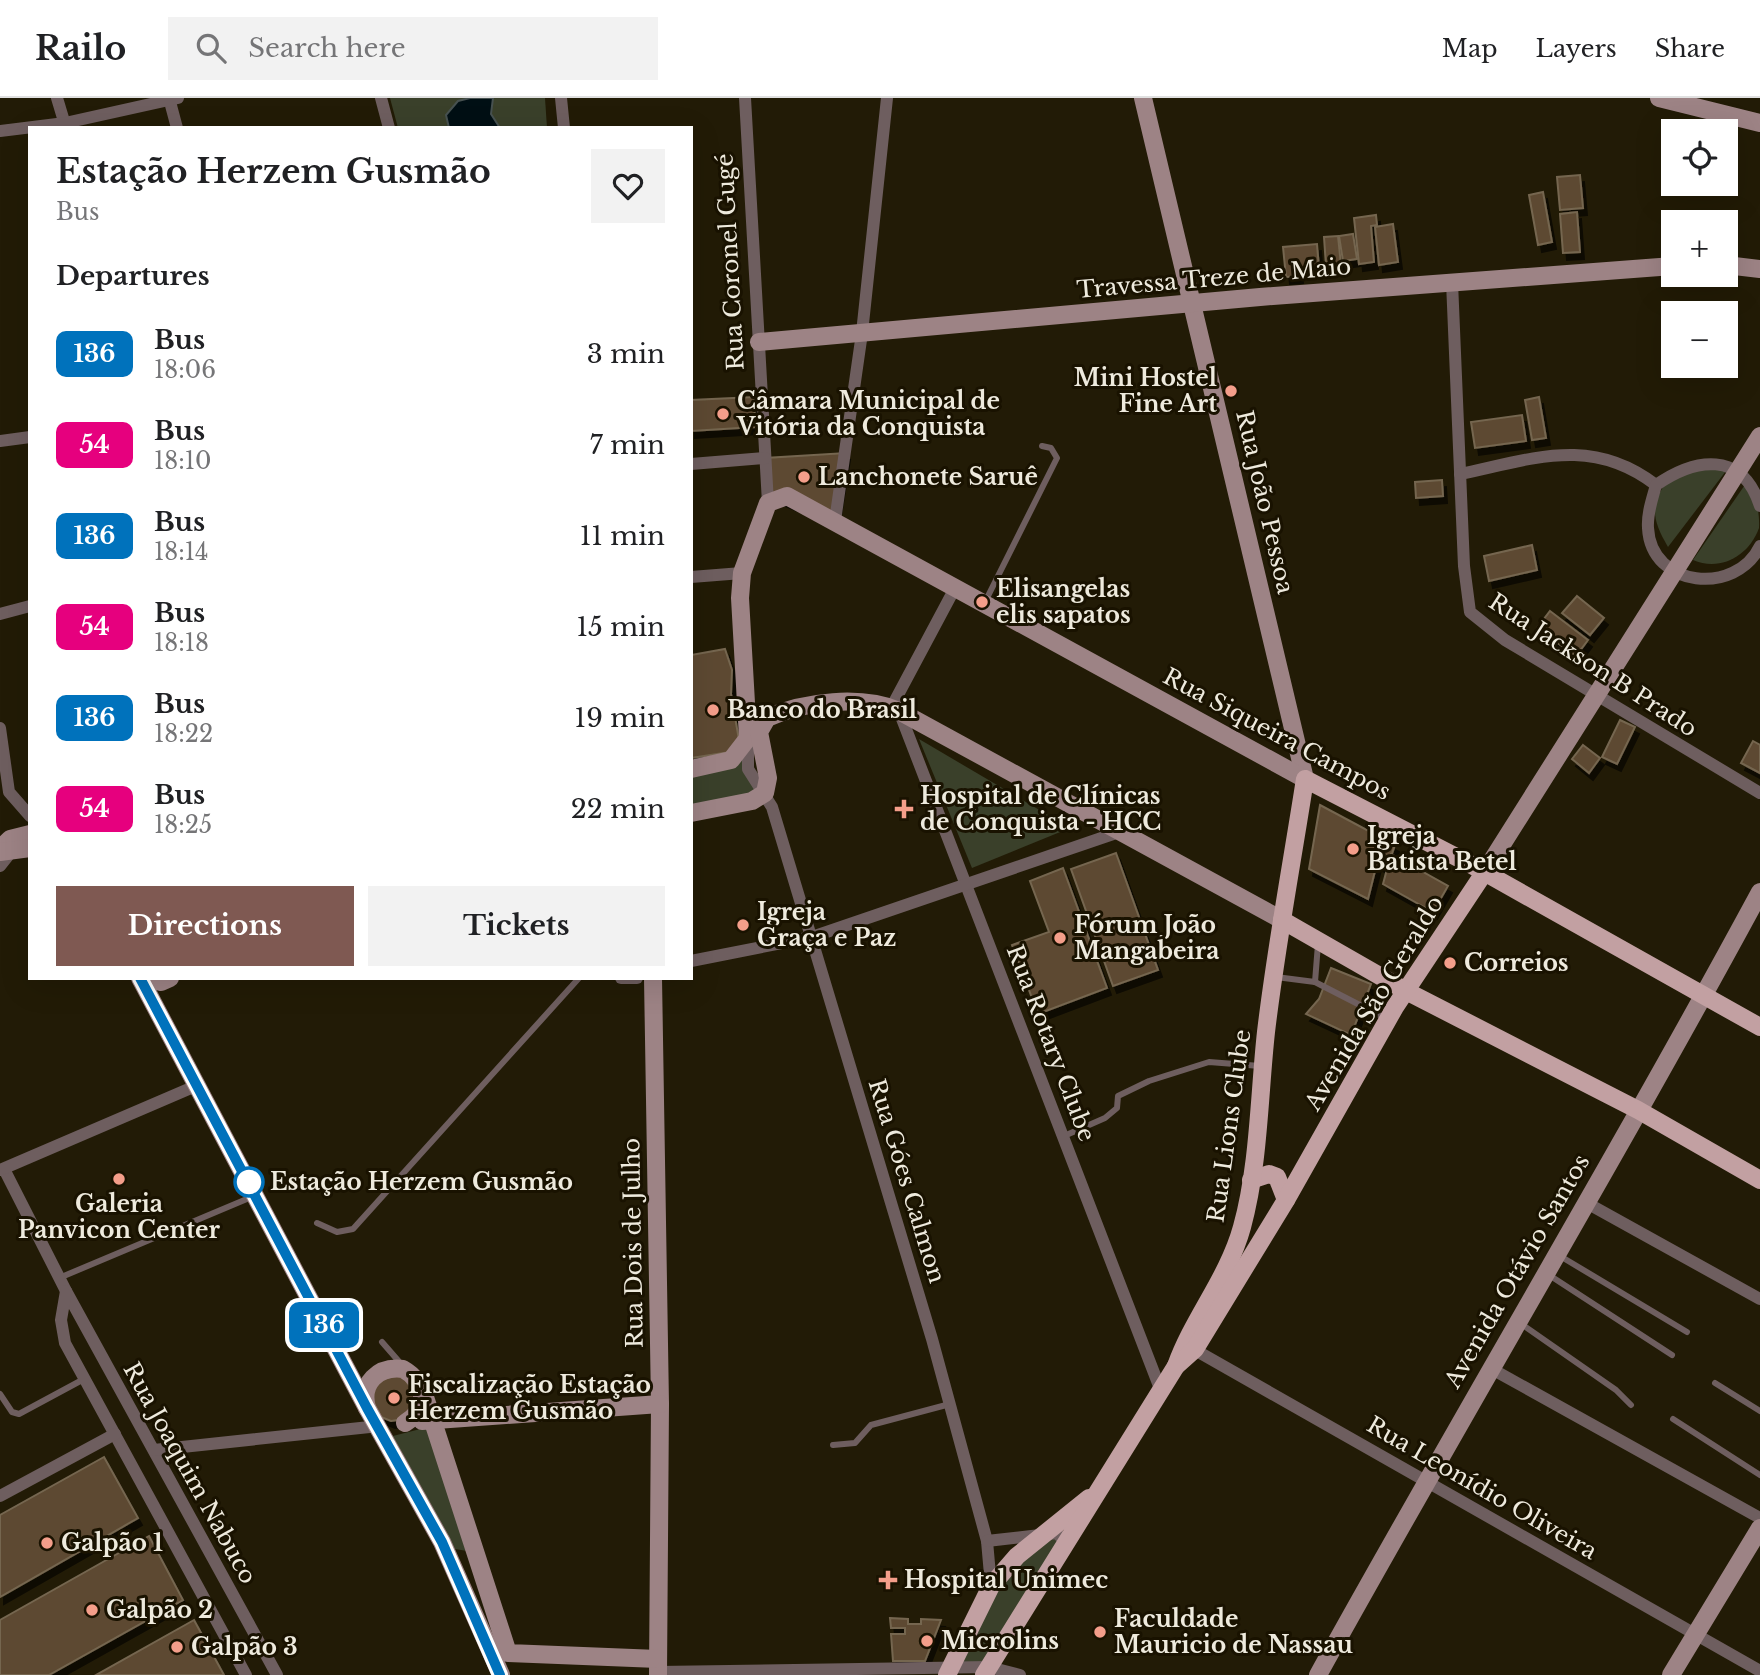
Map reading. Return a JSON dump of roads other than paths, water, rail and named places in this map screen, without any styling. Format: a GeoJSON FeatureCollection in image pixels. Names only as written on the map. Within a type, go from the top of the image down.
{"type":"FeatureCollection","features":[{"type":"Feature","properties":{"kind":"main road","name":"Rua Siqueira Campos"},"geometry":{"type":"LineString","coordinates":[[1305,779],[1484,873],[1760,1027]]}},
{"type":"Feature","properties":{"kind":"main road","name":"Rua João Pessoa"},"geometry":{"type":"LineString","coordinates":[[1282,920],[1305,779]]}},
{"type":"Feature","properties":{"kind":"main road","name":"Avenida São Geraldo"},"geometry":{"type":"LineString","coordinates":[[987,1671],[1176,1366],[1286,1200],[1406,991],[1484,873]]}},
{"type":"Feature","properties":{"kind":"main road"},"geometry":{"type":"LineString","coordinates":[[1282,920],[1406,991],[1638,1110],[1760,1180]]}},
{"type":"Feature","properties":{"kind":"main road","name":"Rua Lions Clube"},"geometry":{"type":"LineString","coordinates":[[1189,1347],[1242,1228],[1251,1180],[1282,920]]}},
{"type":"Feature","properties":{"kind":"main road"},"geometry":{"type":"LineString","coordinates":[[1251,1180],[1269,1174],[1277,1177],[1286,1200]]}},
{"type":"Feature","properties":{"kind":"main road","name":"Avenida São Geraldo"},"geometry":{"type":"LineString","coordinates":[[949,1672],[991,1586],[1017,1556],[1099,1489]]}},
{"type":"Feature","properties":{"kind":"street"},"geometry":{"type":"LineString","coordinates":[[57,98],[65,125],[172,99],[177,126]]}},
{"type":"Feature","properties":{"kind":"street"},"geometry":{"type":"LineString","coordinates":[[381,98],[388,126]]}},
{"type":"Feature","properties":{"kind":"street"},"geometry":{"type":"LineString","coordinates":[[561,98],[564,126]]}},
{"type":"Feature","properties":{"kind":"street","name":"Rua Coronel Gugé"},"geometry":{"type":"LineString","coordinates":[[744,745],[746,696],[740,598],[742,573],[768,503],[745,98]]}},
{"type":"Feature","properties":{"kind":"street"},"geometry":{"type":"LineString","coordinates":[[835,521],[862,333],[887,98]]}},
{"type":"Feature","properties":{"kind":"street","name":"Rua João Pessoa"},"geometry":{"type":"LineString","coordinates":[[1143,98],[1305,779]]}},
{"type":"Feature","properties":{"kind":"street"},"geometry":{"type":"LineString","coordinates":[[1670,99],[1760,124]]}},
{"type":"Feature","properties":{"kind":"street"},"geometry":{"type":"LineString","coordinates":[[0,131],[28,128]]}},
{"type":"Feature","properties":{"kind":"street","name":"Travessa Treze de Maio"},"geometry":{"type":"LineString","coordinates":[[759,342],[1192,303],[1661,266]]}},
{"type":"Feature","properties":{"kind":"street"},"geometry":{"type":"LineString","coordinates":[[1738,266],[1760,269]]}},
{"type":"Feature","properties":{"kind":"street","name":"Rua Jackson B Prado"},"geometry":{"type":"LineString","coordinates":[[1452,282],[1466,592],[1470,612],[1505,640],[1760,793]]}},
{"type":"Feature","properties":{"kind":"street","name":"Avenida São Geraldo"},"geometry":{"type":"LineString","coordinates":[[1484,873],[1760,436]]}},
{"type":"Feature","properties":{"kind":"street"},"geometry":{"type":"LineString","coordinates":[[0,441],[28,437]]}},
{"type":"Feature","properties":{"kind":"street"},"geometry":{"type":"LineString","coordinates":[[1460,474],[1568,454],[1609,458],[1628,466],[1656,485]]}},
{"type":"Feature","properties":{"kind":"street"},"geometry":{"type":"LineString","coordinates":[[693,464],[765,458]]}},
{"type":"Feature","properties":{"kind":"street"},"geometry":{"type":"LineString","coordinates":[[1759,552],[1740,570],[1722,579],[1703,581],[1673,572],[1654,551],[1648,531],[1649,509],[1656,485],[1685,467],[1707,463],[1724,466],[1737,473],[1751,487],[1760,506]]}},
{"type":"Feature","properties":{"kind":"street","name":"Rua Siqueira Campos"},"geometry":{"type":"LineString","coordinates":[[768,503],[787,496],[794,499],[1305,779]]}},
{"type":"Feature","properties":{"kind":"street"},"geometry":{"type":"LineString","coordinates":[[693,577],[742,573]]}},
{"type":"Feature","properties":{"kind":"street"},"geometry":{"type":"LineString","coordinates":[[895,710],[956,588]]}},
{"type":"Feature","properties":{"kind":"street"},"geometry":{"type":"LineString","coordinates":[[0,614],[28,607]]}},
{"type":"Feature","properties":{"kind":"street"},"geometry":{"type":"LineString","coordinates":[[746,696],[754,710],[778,713],[862,700],[895,710],[1282,920]]}},
{"type":"Feature","properties":{"kind":"street","name":"Rua Rotary Clube"},"geometry":{"type":"LineString","coordinates":[[895,710],[967,883],[1161,1391]]}},
{"type":"Feature","properties":{"kind":"street"},"geometry":{"type":"LineString","coordinates":[[693,813],[752,801],[765,793],[768,778],[759,732],[762,723],[778,713]]}},
{"type":"Feature","properties":{"kind":"street"},"geometry":{"type":"LineString","coordinates":[[0,728],[9,792],[28,814]]}},
{"type":"Feature","properties":{"kind":"street"},"geometry":{"type":"LineString","coordinates":[[693,769],[725,762],[744,745]]}},
{"type":"Feature","properties":{"kind":"street","name":"Rua Góes Calmon"},"geometry":{"type":"LineString","coordinates":[[744,745],[748,769],[755,783],[765,793],[812,937],[950,1404],[987,1541],[991,1586]]}},
{"type":"Feature","properties":{"kind":"street"},"geometry":{"type":"LineString","coordinates":[[0,866],[9,847],[28,824]]}},
{"type":"Feature","properties":{"kind":"street"},"geometry":{"type":"LineString","coordinates":[[693,961],[812,937],[1119,832]]}},
{"type":"Feature","properties":{"kind":"street"},"geometry":{"type":"LineString","coordinates":[[9,847],[28,835]]}},
{"type":"Feature","properties":{"kind":"street","name":"Avenida Otávio Santos"},"geometry":{"type":"LineString","coordinates":[[1318,1675],[1426,1480],[1704,996],[1760,892]]}},
{"type":"Feature","properties":{"kind":"street"},"geometry":{"type":"LineString","coordinates":[[144,980],[442,1542],[499,1671]]}},
{"type":"Feature","properties":{"kind":"street","name":"Rua Dois de Julho"},"geometry":{"type":"LineString","coordinates":[[653,980],[660,1404],[658,1669]]}},
{"type":"Feature","properties":{"kind":"street"},"geometry":{"type":"LineString","coordinates":[[2,1170],[198,1085]]}},
{"type":"Feature","properties":{"kind":"street","name":"Rua Joaquim Nabuco"},"geometry":{"type":"LineString","coordinates":[[2,1170],[66,1292],[278,1675]]}},
{"type":"Feature","properties":{"kind":"street"},"geometry":{"type":"LineString","coordinates":[[1585,1202],[1760,1299]]}},
{"type":"Feature","properties":{"kind":"street","name":"Rua Joaquim Nabuco"},"geometry":{"type":"LineString","coordinates":[[66,1292],[62,1333],[246,1675]]}},
{"type":"Feature","properties":{"kind":"street","name":"Rua Leonídio Oliveira"},"geometry":{"type":"LineString","coordinates":[[1189,1347],[1760,1671]]}},
{"type":"Feature","properties":{"kind":"street"},"geometry":{"type":"LineString","coordinates":[[512,1655],[503,1643],[432,1420],[424,1393],[411,1373],[394,1368],[376,1374],[366,1390],[371,1412],[390,1425],[432,1420],[660,1404]]}},
{"type":"Feature","properties":{"kind":"street"},"geometry":{"type":"LineString","coordinates":[[1490,1368],[1760,1518]]}},
{"type":"Feature","properties":{"kind":"street"},"geometry":{"type":"LineString","coordinates":[[405,1423],[417,1414],[424,1393]]}},
{"type":"Feature","properties":{"kind":"street"},"geometry":{"type":"LineString","coordinates":[[154,1450],[371,1412]]}},
{"type":"Feature","properties":{"kind":"street"},"geometry":{"type":"LineString","coordinates":[[0,1496],[115,1434]]}},
{"type":"Feature","properties":{"kind":"street"},"geometry":{"type":"LineString","coordinates":[[1671,1675],[1760,1528]]}},
{"type":"Feature","properties":{"kind":"street"},"geometry":{"type":"LineString","coordinates":[[1047,1531],[1057,1533],[1066,1543]]}},
{"type":"Feature","properties":{"kind":"street","name":"Avenida São Geraldo"},"geometry":{"type":"LineString","coordinates":[[987,1541],[1047,1531]]}},
{"type":"Feature","properties":{"kind":"street"},"geometry":{"type":"LineString","coordinates":[[499,1671],[502,1660],[512,1655],[658,1669],[987,1671],[1020,1675]]}},
{"type":"Feature","properties":{"kind":"lane"},"geometry":{"type":"LineString","coordinates":[[984,603],[1057,458],[1051,448],[1042,446]]}},
{"type":"Feature","properties":{"kind":"lane"},"geometry":{"type":"LineString","coordinates":[[1315,982],[1320,949],[1317,939]]}},
{"type":"Feature","properties":{"kind":"lane"},"geometry":{"type":"LineString","coordinates":[[1276,977],[1315,982],[1389,1020]]}},
{"type":"Feature","properties":{"kind":"lane"},"geometry":{"type":"LineString","coordinates":[[317,1223],[337,1231],[353,1228],[577,980]]}},
{"type":"Feature","properties":{"kind":"lane"},"geometry":{"type":"LineString","coordinates":[[1064,1136],[1105,1118],[1117,1108],[1118,1096],[1149,1081],[1209,1062],[1263,1067]]}},
{"type":"Feature","properties":{"kind":"lane"},"geometry":{"type":"LineString","coordinates":[[59,1278],[256,1195]]}},
{"type":"Feature","properties":{"kind":"lane"},"geometry":{"type":"LineString","coordinates":[[1555,1254],[1687,1332]]}},
{"type":"Feature","properties":{"kind":"lane"},"geometry":{"type":"LineString","coordinates":[[1545,1272],[1672,1355]]}},
{"type":"Feature","properties":{"kind":"lane"},"geometry":{"type":"LineString","coordinates":[[1519,1322],[1606,1383],[1630,1405]]}},
{"type":"Feature","properties":{"kind":"lane"},"geometry":{"type":"LineString","coordinates":[[382,1342],[391,1356],[411,1373]]}},
{"type":"Feature","properties":{"kind":"lane"},"geometry":{"type":"LineString","coordinates":[[0,1394],[12,1412],[19,1414],[85,1379]]}},
{"type":"Feature","properties":{"kind":"lane"},"geometry":{"type":"LineString","coordinates":[[1715,1382],[1760,1411]]}},
{"type":"Feature","properties":{"kind":"lane"},"geometry":{"type":"LineString","coordinates":[[833,1445],[855,1443],[871,1425],[950,1404]]}},
{"type":"Feature","properties":{"kind":"lane"},"geometry":{"type":"LineString","coordinates":[[1673,1419],[1760,1475]]}},
{"type":"Feature","properties":{"kind":"place","name":"Mini Hostel Fine Art"},"geometry":{"type":"Point","coordinates":[1231,391]}},
{"type":"Feature","properties":{"kind":"place","name":"Câmara Municipal de Vitória da Conquista"},"geometry":{"type":"Point","coordinates":[723,414]}},
{"type":"Feature","properties":{"kind":"place","name":"Lanchonete Saruê"},"geometry":{"type":"Point","coordinates":[804,477]}},
{"type":"Feature","properties":{"kind":"place","name":"Elisangelas elis sapatos"},"geometry":{"type":"Point","coordinates":[982,602]}},
{"type":"Feature","properties":{"kind":"place","name":"Banco do Brasil"},"geometry":{"type":"Point","coordinates":[713,710]}},
{"type":"Feature","properties":{"kind":"place","name":"Hospital de Clínicas de Conquista - HCC"},"geometry":{"type":"Point","coordinates":[904,809]}},
{"type":"Feature","properties":{"kind":"place","name":"Igreja Batista Betel"},"geometry":{"type":"Point","coordinates":[1353,849]}},
{"type":"Feature","properties":{"kind":"place","name":"Igreja Graça e Paz"},"geometry":{"type":"Point","coordinates":[743,925]}},
{"type":"Feature","properties":{"kind":"place","name":"Fórum João Mangabeira"},"geometry":{"type":"Point","coordinates":[1060,938]}},
{"type":"Feature","properties":{"kind":"place","name":"Correios"},"geometry":{"type":"Point","coordinates":[1450,963]}},
{"type":"Feature","properties":{"kind":"place","name":"Galeria Panvicon Center"},"geometry":{"type":"Point","coordinates":[119,1179]}},
{"type":"Feature","properties":{"kind":"place","name":"Estação Herzem Gusmão"},"geometry":{"type":"Point","coordinates":[249,1182]}},
{"type":"Feature","properties":{"kind":"place","name":"Fiscalização Estação Herzem Gusmão"},"geometry":{"type":"Point","coordinates":[394,1398]}},
{"type":"Feature","properties":{"kind":"place","name":"Galpão 1"},"geometry":{"type":"Point","coordinates":[47,1543]}},
{"type":"Feature","properties":{"kind":"place","name":"Hospital Unimec"},"geometry":{"type":"Point","coordinates":[888,1580]}},
{"type":"Feature","properties":{"kind":"place","name":"Galpão 2"},"geometry":{"type":"Point","coordinates":[92,1610]}},
{"type":"Feature","properties":{"kind":"place","name":"Faculdade Mauricio de Nassau"},"geometry":{"type":"Point","coordinates":[1100,1632]}},
{"type":"Feature","properties":{"kind":"place","name":"Microlins"},"geometry":{"type":"Point","coordinates":[927,1641]}},
{"type":"Feature","properties":{"kind":"place","name":"Galpão 3"},"geometry":{"type":"Point","coordinates":[177,1647]}}]}
